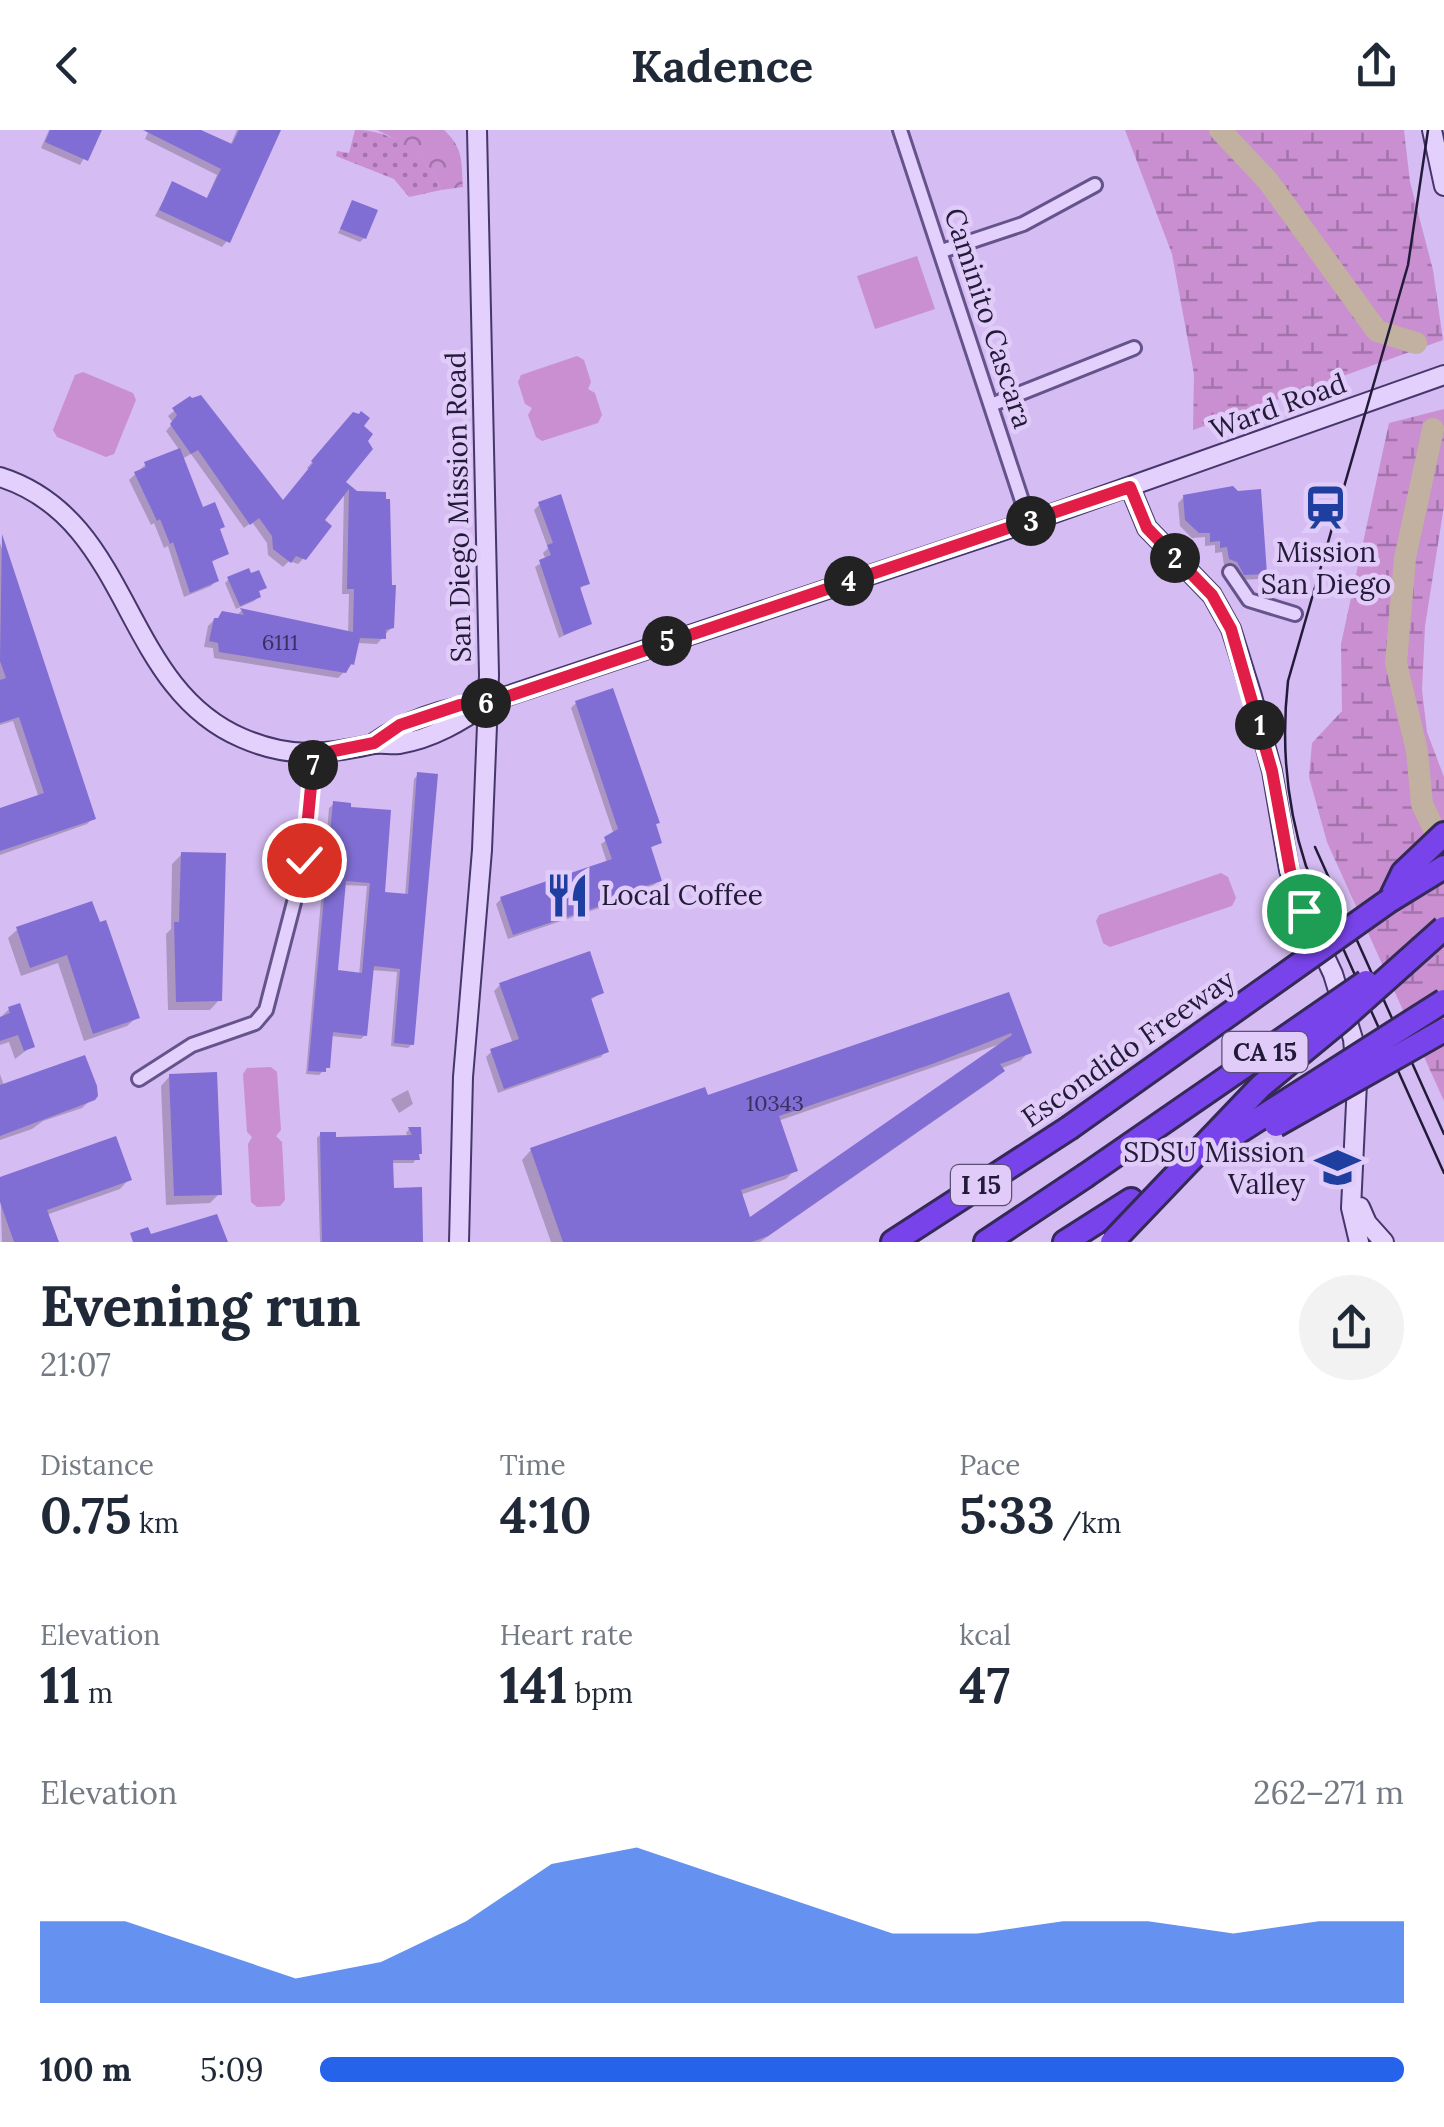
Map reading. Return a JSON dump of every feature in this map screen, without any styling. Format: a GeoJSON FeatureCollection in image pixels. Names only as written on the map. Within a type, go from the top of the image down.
{"type":"FeatureCollection","features":[{"type":"Feature","properties":{"kind":"highway"},"geometry":{"type":"LineString","coordinates":[[1390,900],[1403,873],[1444,834]]}},
{"type":"Feature","properties":{"kind":"highway","name":"Escondido Freeway"},"geometry":{"type":"LineString","coordinates":[[893,1242],[1069,1128],[1390,900],[1444,867]]}},
{"type":"Feature","properties":{"kind":"highway"},"geometry":{"type":"LineString","coordinates":[[1112,1242],[1261,1086],[1444,928]]}},
{"type":"Feature","properties":{"kind":"highway","name":"CA 15"},"geometry":{"type":"LineString","coordinates":[[986,1242],[1444,928]]}},
{"type":"Feature","properties":{"kind":"highway"},"geometry":{"type":"LineString","coordinates":[[1065,1242],[1444,1001]]}},
{"type":"Feature","properties":{"kind":"highway"},"geometry":{"type":"LineString","coordinates":[[1131,1200],[1184,1177],[1444,1030]]}},
{"type":"Feature","properties":{"kind":"main road","name":"San Diego Mission Road"},"geometry":{"type":"LineString","coordinates":[[459,1242],[462,1077],[482,850],[489,702],[477,130]]}},
{"type":"Feature","properties":{"kind":"main road"},"geometry":{"type":"LineString","coordinates":[[1432,130],[1444,186]]}},
{"type":"Feature","properties":{"kind":"main road","name":"Ward Road"},"geometry":{"type":"LineString","coordinates":[[0,477],[54,506],[79,527],[101,557],[162,672],[216,728],[263,748],[314,755],[374,743],[400,744],[456,725],[489,702],[1028,522],[1444,376]]}},
{"type":"Feature","properties":{"kind":"main road"},"geometry":{"type":"LineString","coordinates":[[1130,487],[1147,528],[1212,595],[1231,629],[1272,771],[1290,870],[1300,903],[1333,974],[1353,1038],[1358,1083],[1351,1208],[1359,1242]]}},
{"type":"Feature","properties":{"kind":"main road"},"geometry":{"type":"LineString","coordinates":[[1353,1187],[1368,1224],[1384,1242]]}},
{"type":"Feature","properties":{"kind":"street","name":"Caminito Cascara"},"geometry":{"type":"LineString","coordinates":[[900,130],[1028,522]]}},
{"type":"Feature","properties":{"kind":"street"},"geometry":{"type":"LineString","coordinates":[[942,251],[1023,224],[1095,185]]}},
{"type":"Feature","properties":{"kind":"street"},"geometry":{"type":"LineString","coordinates":[[991,405],[1134,348]]}},
{"type":"Feature","properties":{"kind":"street"},"geometry":{"type":"LineString","coordinates":[[1230,572],[1249,600],[1295,614]]}},
{"type":"Feature","properties":{"kind":"street"},"geometry":{"type":"LineString","coordinates":[[138,1079],[192,1044],[254,1023],[266,1010],[304,860],[314,755]]}},
{"type":"Feature","properties":{"kind":"green space"},"geometry":{"type":"Polygon","coordinates":[[[355,130],[383,134],[408,146],[428,165],[441,190],[409,197],[394,179],[336,156],[337,151],[349,153],[355,130]]]}},
{"type":"Feature","properties":{"kind":"green space"},"geometry":{"type":"Polygon","coordinates":[[[377,130],[444,130],[458,150],[463,187],[441,190],[416,154],[377,130]]]}},
{"type":"Feature","properties":{"kind":"green space"},"geometry":{"type":"Polygon","coordinates":[[[1125,130],[1404,130],[1410,182],[1433,270],[1443,340],[1193,430],[1194,374],[1172,254],[1125,130]]]}},
{"type":"Feature","properties":{"kind":"green space"},"geometry":{"type":"Polygon","coordinates":[[[917,256],[935,309],[875,329],[857,276],[917,256]]]}},
{"type":"Feature","properties":{"kind":"green space"},"geometry":{"type":"Polygon","coordinates":[[[577,356],[584,360],[591,382],[588,389],[595,393],[602,415],[598,423],[542,441],[536,437],[528,415],[532,408],[525,404],[518,382],[521,375],[577,356]]]}},
{"type":"Feature","properties":{"kind":"green space"},"geometry":{"type":"Polygon","coordinates":[[[83,372],[133,393],[136,400],[114,454],[106,457],[57,437],[53,430],[75,375],[83,372]]]}},
{"type":"Feature","properties":{"kind":"green space"},"geometry":{"type":"Polygon","coordinates":[[[1444,409],[1444,506],[1425,626],[1422,690],[1427,732],[1444,777],[1444,1101],[1327,842],[1309,777],[1312,743],[1342,711],[1341,644],[1389,423],[1444,409]]]}},
{"type":"Feature","properties":{"kind":"green space"},"geometry":{"type":"Polygon","coordinates":[[[1221,873],[1228,877],[1236,898],[1232,906],[1110,947],[1103,943],[1096,921],[1099,915],[1221,873]]]}},
{"type":"Feature","properties":{"kind":"green space"},"geometry":{"type":"Polygon","coordinates":[[[271,1067],[277,1072],[281,1130],[276,1136],[282,1142],[285,1200],[280,1206],[257,1207],[251,1202],[248,1144],[252,1137],[247,1132],[243,1074],[247,1068],[271,1067]]]}},
{"type":"Feature","properties":{"kind":"building"},"geometry":{"type":"Polygon","coordinates":[[[50,130],[102,130],[88,161],[45,142],[50,130]]]}},
{"type":"Feature","properties":{"kind":"building"},"geometry":{"type":"Polygon","coordinates":[[[143,130],[201,130],[232,144],[239,130],[281,130],[230,243],[159,210],[172,181],[207,198],[221,169],[143,130]]]}},
{"type":"Feature","properties":{"kind":"building"},"geometry":{"type":"Polygon","coordinates":[[[352,200],[378,210],[366,239],[340,229],[352,200]]]}},
{"type":"Feature","properties":{"kind":"building"},"geometry":{"type":"Polygon","coordinates":[[[201,395],[283,500],[353,412],[361,411],[370,418],[364,426],[373,434],[368,441],[373,449],[346,482],[357,491],[386,492],[386,499],[390,499],[392,585],[396,585],[394,628],[386,630],[386,639],[360,638],[354,665],[346,673],[219,652],[218,643],[209,641],[214,618],[222,611],[244,615],[240,608],[353,632],[354,589],[347,589],[349,489],[325,520],[332,526],[306,560],[296,556],[291,563],[273,549],[272,536],[259,518],[250,525],[198,450],[191,454],[170,424],[177,415],[172,408],[190,396],[201,395]]]}},
{"type":"Feature","properties":{"kind":"building"},"geometry":{"type":"Polygon","coordinates":[[[180,448],[203,507],[215,502],[225,527],[220,529],[229,554],[212,561],[219,581],[190,593],[173,542],[170,544],[160,519],[157,521],[134,472],[146,467],[144,462],[180,448]]]}},
{"type":"Feature","properties":{"kind":"building"},"geometry":{"type":"Polygon","coordinates":[[[1233,486],[1238,491],[1261,489],[1267,574],[1244,575],[1237,562],[1229,559],[1227,547],[1220,548],[1220,541],[1210,542],[1210,533],[1199,533],[1185,520],[1183,495],[1233,486]]]}},
{"type":"Feature","properties":{"kind":"building"},"geometry":{"type":"Polygon","coordinates":[[[561,494],[590,584],[580,587],[592,624],[564,635],[539,560],[551,555],[547,545],[553,543],[538,502],[561,494]]]}},
{"type":"Feature","properties":{"kind":"building"},"geometry":{"type":"Polygon","coordinates":[[[2,534],[96,819],[0,851],[0,808],[44,793],[19,717],[0,723],[0,680],[6,678],[0,661],[2,534]]]}},
{"type":"Feature","properties":{"kind":"building"},"geometry":{"type":"Polygon","coordinates":[[[249,568],[251,573],[259,570],[267,588],[259,591],[261,597],[240,606],[227,577],[249,568]]]}},
{"type":"Feature","properties":{"kind":"building"},"geometry":{"type":"Polygon","coordinates":[[[613,688],[660,823],[656,824],[662,843],[651,847],[662,881],[635,889],[636,894],[513,935],[500,897],[612,859],[604,837],[618,829],[575,701],[613,688]]]}},
{"type":"Feature","properties":{"kind":"building"},"geometry":{"type":"Polygon","coordinates":[[[417,772],[438,774],[414,1045],[394,1043],[400,969],[374,966],[367,1036],[333,1032],[330,1068],[326,1072],[308,1071],[333,801],[351,803],[351,807],[391,810],[385,892],[408,894],[417,772]],[[346,881],[338,970],[362,973],[370,883],[346,881]]]}},
{"type":"Feature","properties":{"kind":"building"},"geometry":{"type":"Polygon","coordinates":[[[181,852],[226,853],[222,1001],[176,1002],[174,922],[179,922],[181,852]]]}},
{"type":"Feature","properties":{"kind":"building"},"geometry":{"type":"Polygon","coordinates":[[[92,901],[100,922],[106,920],[140,1018],[93,1034],[67,955],[30,968],[16,927],[92,901]]]}},
{"type":"Feature","properties":{"kind":"building"},"geometry":{"type":"Polygon","coordinates":[[[590,951],[604,993],[591,998],[609,1052],[504,1089],[490,1049],[519,1039],[499,983],[590,951]]]}},
{"type":"Feature","properties":{"kind":"building"},"geometry":{"type":"Polygon","coordinates":[[[1009,992],[1032,1053],[1000,1064],[1005,1071],[768,1236],[752,1242],[563,1242],[530,1148],[705,1087],[708,1095],[1009,992]],[[1012,1035],[779,1116],[798,1171],[741,1190],[750,1217],[1012,1035]]]}},
{"type":"Feature","properties":{"kind":"building"},"geometry":{"type":"Polygon","coordinates":[[[20,1003],[35,1047],[24,1051],[18,1035],[0,1041],[0,1017],[10,1013],[8,1007],[20,1003]]]}},
{"type":"Feature","properties":{"kind":"building"},"geometry":{"type":"Polygon","coordinates":[[[85,1055],[97,1086],[95,1100],[0,1136],[0,1085],[85,1055]]]}},
{"type":"Feature","properties":{"kind":"building"},"geometry":{"type":"Polygon","coordinates":[[[217,1072],[222,1195],[174,1196],[169,1074],[217,1072]]]}},
{"type":"Feature","properties":{"kind":"building"},"geometry":{"type":"Polygon","coordinates":[[[408,1127],[421,1127],[422,1154],[420,1160],[393,1160],[394,1188],[422,1187],[423,1242],[322,1242],[320,1132],[336,1132],[336,1137],[412,1135],[408,1127]]]}},
{"type":"Feature","properties":{"kind":"building"},"geometry":{"type":"Polygon","coordinates":[[[116,1136],[132,1180],[47,1210],[59,1242],[14,1242],[0,1202],[0,1177],[116,1136]]]}},
{"type":"Feature","properties":{"kind":"building"},"geometry":{"type":"Polygon","coordinates":[[[217,1214],[228,1242],[133,1242],[130,1233],[148,1227],[151,1234],[217,1214]]]}},
{"type":"Feature","properties":{"kind":"waterway"},"geometry":{"type":"LineString","coordinates":[[1220,130],[1268,181],[1377,331],[1416,343]]}},
{"type":"Feature","properties":{"kind":"waterway"},"geometry":{"type":"LineString","coordinates":[[1433,429],[1405,558],[1396,663],[1417,751],[1422,804],[1444,850]]}},
{"type":"Feature","properties":{"kind":"tram line"},"geometry":{"type":"LineString","coordinates":[[1428,130],[1408,265],[1288,681],[1285,751],[1294,820],[1306,866],[1444,1173]]}},
{"type":"Feature","properties":{"kind":"tram line"},"geometry":{"type":"LineString","coordinates":[[1315,847],[1444,1134]]}},
{"type":"Feature","properties":{"kind":"place","name":"Mission San Diego"},"geometry":{"type":"Point","coordinates":[1326,507]}},
{"type":"Feature","properties":{"kind":"place","name":"Local Coffee"},"geometry":{"type":"Point","coordinates":[568,895]}},
{"type":"Feature","properties":{"kind":"place","name":"SDSU Mission Valley"},"geometry":{"type":"Point","coordinates":[1338,1168]}},
{"type":"Feature","properties":{"kind":"route"},"geometry":{"type":"LineString","coordinates":[[304,860],[314,755],[374,743],[400,725],[460,705],[512,695],[1130,487],[1147,528],[1212,595],[1231,629],[1272,771],[1290,870],[1304,911]]}}]}
